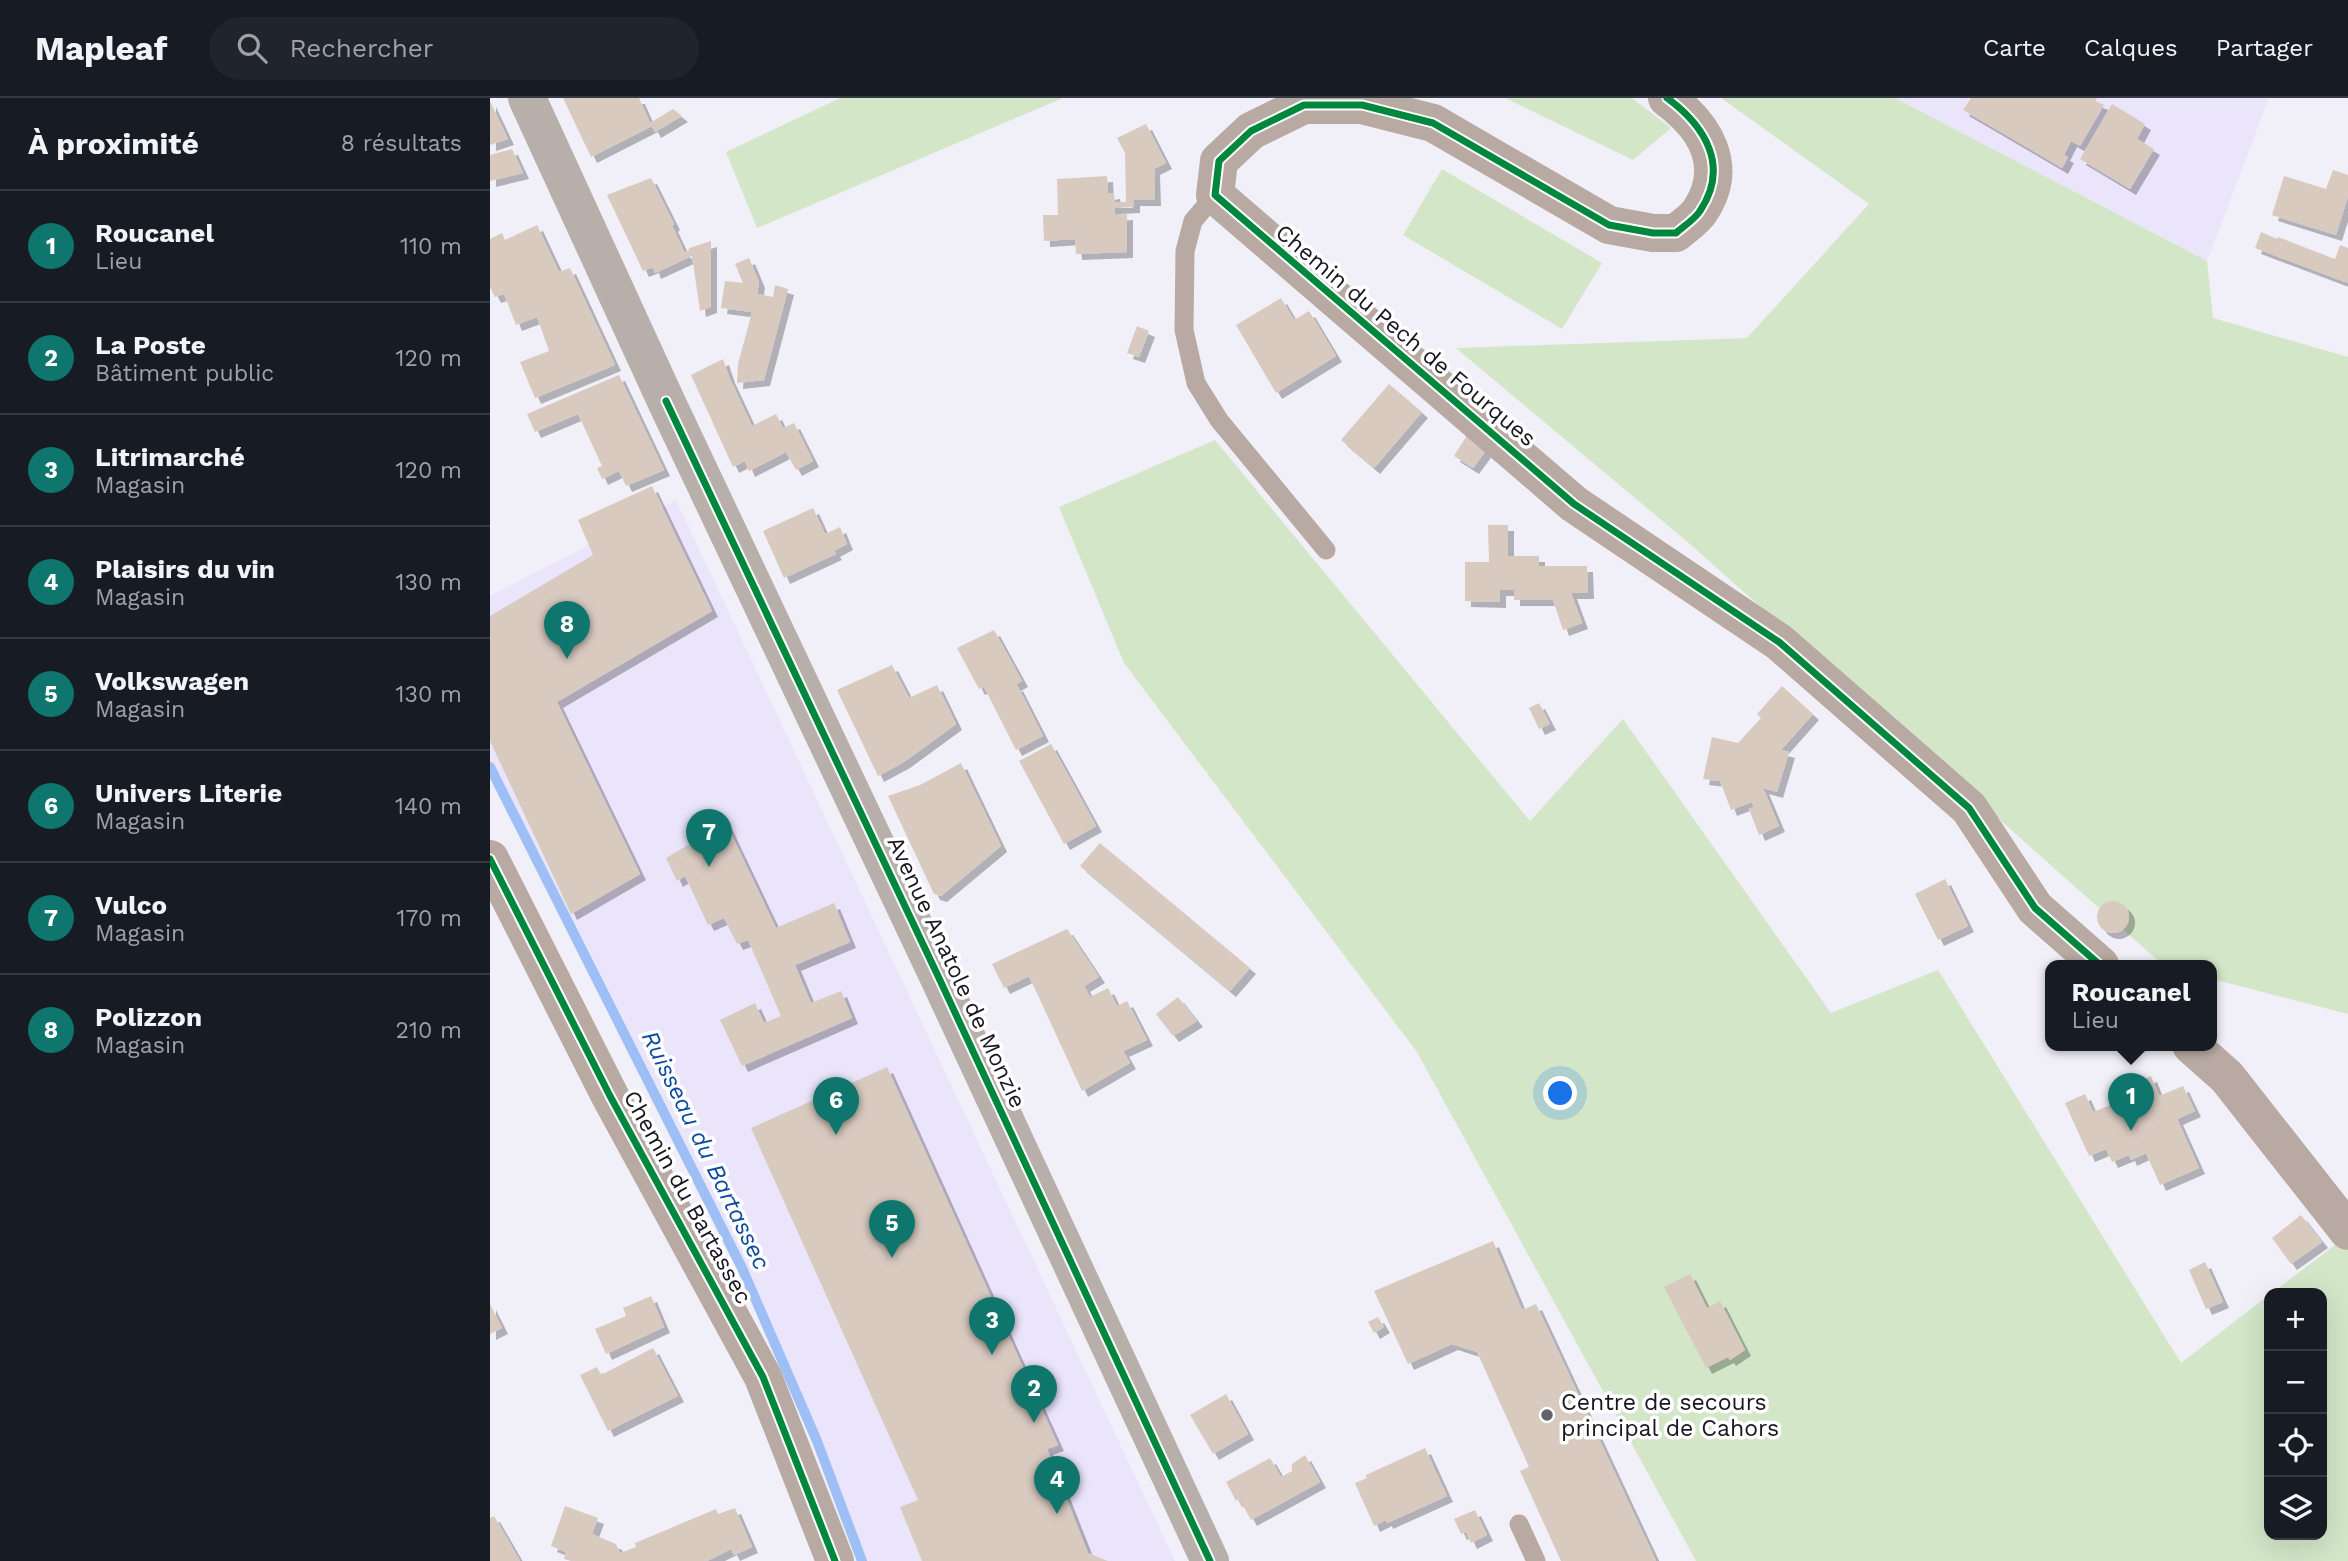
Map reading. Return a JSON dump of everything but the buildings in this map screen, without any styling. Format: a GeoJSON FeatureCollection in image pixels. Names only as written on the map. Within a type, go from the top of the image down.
{"type":"FeatureCollection","features":[{"type":"Feature","properties":{"kind":"main road","name":"Avenue Anatole de Monzie"},"geometry":{"type":"LineString","coordinates":[[527,98],[672,414],[929,956],[1210,1561]]}},
{"type":"Feature","properties":{"kind":"street"},"geometry":{"type":"LineString","coordinates":[[1215,195],[1219,161],[1251,131],[1304,105],[1362,105],[1433,122],[1609,225],[1653,233],[1676,233],[1700,212],[1714,182],[1712,150],[1687,113],[1667,98]]}},
{"type":"Feature","properties":{"kind":"street","name":"Chemin du Pech de Fourques"},"geometry":{"type":"LineString","coordinates":[[1215,195],[1574,504],[1789,651],[1969,808],[2035,908],[2094,960]]}},
{"type":"Feature","properties":{"kind":"street","name":"Chemin du Bartassec"},"geometry":{"type":"LineString","coordinates":[[490,859],[610,1096],[763,1377],[835,1561]]}},
{"type":"Feature","properties":{"kind":"street"},"geometry":{"type":"LineString","coordinates":[[2198,1051],[2227,1077],[2348,1231]]}},
{"type":"Feature","properties":{"kind":"lane"},"geometry":{"type":"LineString","coordinates":[[1215,195],[1192,222],[1185,251],[1184,330],[1196,383],[1219,420],[1325,550]]}},
{"type":"Feature","properties":{"kind":"lane"},"geometry":{"type":"LineString","coordinates":[[1520,1524],[1536,1561]]}},
{"type":"Feature","properties":{"kind":"shaded area"},"geometry":{"type":"Polygon","coordinates":[[[1895,98],[2269,98],[2207,261],[1895,98]]]}},
{"type":"Feature","properties":{"kind":"shaded area"},"geometry":{"type":"Polygon","coordinates":[[[676,500],[1175,1561],[862,1561],[817,1441],[742,1268],[490,767],[490,596],[676,500]]]}},
{"type":"Feature","properties":{"kind":"green space"},"geometry":{"type":"Polygon","coordinates":[[[840,98],[1063,98],[757,228],[726,152],[840,98]]]}},
{"type":"Feature","properties":{"kind":"green space"},"geometry":{"type":"Polygon","coordinates":[[[1505,98],[1632,98],[1671,128],[1633,160],[1505,98]]]}},
{"type":"Feature","properties":{"kind":"green space"},"geometry":{"type":"Polygon","coordinates":[[[1721,98],[1895,98],[2207,261],[2213,318],[2348,357],[2348,1014],[2217,980],[2217,960],[2157,960],[1691,545],[1456,348],[1747,338],[1869,204],[1721,98]]]}},
{"type":"Feature","properties":{"kind":"green space"},"geometry":{"type":"Polygon","coordinates":[[[1442,169],[1602,263],[1562,329],[1403,235],[1442,169]]]}},
{"type":"Feature","properties":{"kind":"green space"},"geometry":{"type":"Polygon","coordinates":[[[1215,440],[1530,821],[1623,719],[1831,1013],[1938,970],[2181,1363],[2264,1299],[2264,1540],[2327,1540],[2327,1288],[2279,1288],[2348,1235],[2348,1561],[1696,1561],[1417,1052],[1124,663],[1059,507],[1215,440]]]}},
{"type":"Feature","properties":{"kind":"waterway","name":"Ruisseau du Bartassec"},"geometry":{"type":"LineString","coordinates":[[490,767],[742,1268],[817,1441],[862,1561]]}},
{"type":"Feature","properties":{"kind":"cycle path"},"geometry":{"type":"LineString","coordinates":[[1667,98],[1681,109],[1702,134],[1713,163],[1709,194],[1698,214],[1676,233],[1653,233],[1609,225],[1433,123],[1362,105],[1304,105],[1251,131],[1219,161],[1215,195],[1574,504],[1779,642],[1969,808],[2035,908],[2094,960]]}},
{"type":"Feature","properties":{"kind":"cycle path"},"geometry":{"type":"LineString","coordinates":[[666,401],[938,976],[1210,1561]]}},
{"type":"Feature","properties":{"kind":"cycle path"},"geometry":{"type":"LineString","coordinates":[[490,859],[610,1096],[763,1377],[835,1561]]}},
{"type":"Feature","properties":{"kind":"place","name":"Polizzon"},"geometry":{"type":"Point","coordinates":[567,659]}},
{"type":"Feature","properties":{"kind":"place","name":"Vulco"},"geometry":{"type":"Point","coordinates":[709,867]}},
{"type":"Feature","properties":{"kind":"place","name":"Roucanel"},"geometry":{"type":"Point","coordinates":[2131,1131]}},
{"type":"Feature","properties":{"kind":"place","name":"Univers Literie"},"geometry":{"type":"Point","coordinates":[836,1135]}},
{"type":"Feature","properties":{"kind":"place","name":"Volkswagen"},"geometry":{"type":"Point","coordinates":[892,1258]}},
{"type":"Feature","properties":{"kind":"place","name":"Litrimarché"},"geometry":{"type":"Point","coordinates":[992,1355]}},
{"type":"Feature","properties":{"kind":"place","name":"Centre de secours principal de Cahors"},"geometry":{"type":"Point","coordinates":[1547,1415]}},
{"type":"Feature","properties":{"kind":"place","name":"La Poste"},"geometry":{"type":"Point","coordinates":[1034,1423]}},
{"type":"Feature","properties":{"kind":"place","name":"Plaisirs du vin"},"geometry":{"type":"Point","coordinates":[1057,1514]}}]}
